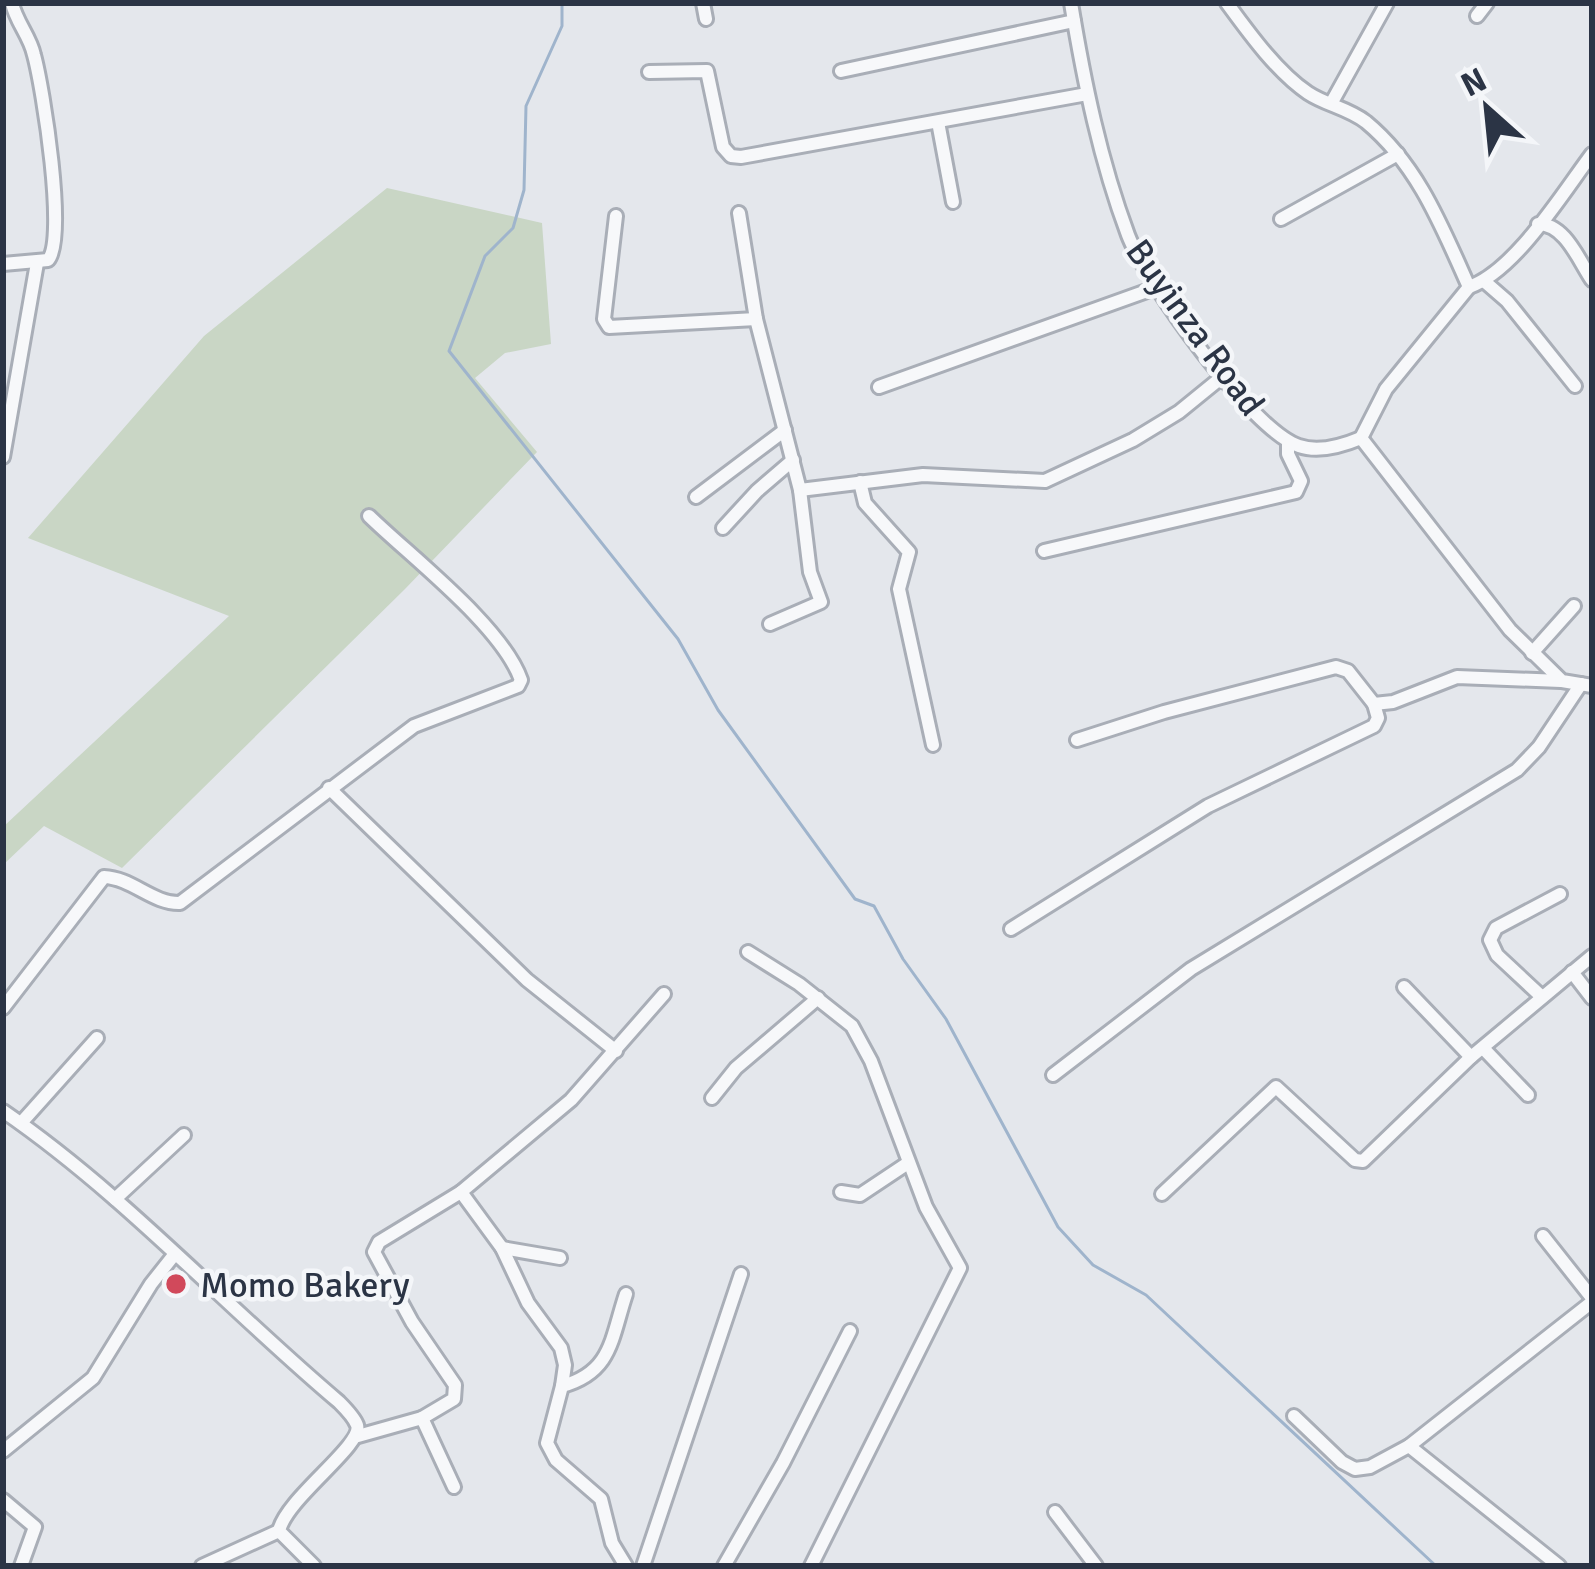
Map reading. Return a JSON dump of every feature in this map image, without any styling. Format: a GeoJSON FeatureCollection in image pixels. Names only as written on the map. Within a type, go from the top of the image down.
{"type":"FeatureCollection","features":[{"type":"Feature","properties":{"kind":"street"},"geometry":{"type":"LineString","coordinates":[[3,264],[38,263],[53,256],[56,243],[49,138],[34,52],[12,3]]}},
{"type":"Feature","properties":{"kind":"street"},"geometry":{"type":"LineString","coordinates":[[703,3],[706,19]]}},
{"type":"Feature","properties":{"kind":"street","name":"Buyinza Road"},"geometry":{"type":"LineString","coordinates":[[1071,3],[1102,159],[1129,238],[1158,286],[1222,377],[1251,411],[1288,442],[1311,449],[1342,446],[1361,438]]}},
{"type":"Feature","properties":{"kind":"street"},"geometry":{"type":"LineString","coordinates":[[1227,3],[1306,92],[1363,120],[1398,154],[1436,212],[1469,287]]}},
{"type":"Feature","properties":{"kind":"street"},"geometry":{"type":"LineString","coordinates":[[1332,103],[1388,3]]}},
{"type":"Feature","properties":{"kind":"street"},"geometry":{"type":"LineString","coordinates":[[1477,16],[1487,3]]}},
{"type":"Feature","properties":{"kind":"street"},"geometry":{"type":"LineString","coordinates":[[841,71],[1074,21]]}},
{"type":"Feature","properties":{"kind":"street"},"geometry":{"type":"LineString","coordinates":[[650,72],[707,71],[723,147],[730,156],[1087,94]]}},
{"type":"Feature","properties":{"kind":"street"},"geometry":{"type":"LineString","coordinates":[[938,122],[953,202]]}},
{"type":"Feature","properties":{"kind":"street"},"geometry":{"type":"LineString","coordinates":[[706,149],[723,147]]}},
{"type":"Feature","properties":{"kind":"street"},"geometry":{"type":"LineString","coordinates":[[1281,219],[1398,154]]}},
{"type":"Feature","properties":{"kind":"street"},"geometry":{"type":"LineString","coordinates":[[1562,681],[1532,653],[1361,438],[1386,389],[1469,287],[1484,281],[1521,248],[1592,154]]}},
{"type":"Feature","properties":{"kind":"street"},"geometry":{"type":"LineString","coordinates":[[739,213],[756,319],[797,475],[810,572],[821,602],[770,624]]}},
{"type":"Feature","properties":{"kind":"street"},"geometry":{"type":"LineString","coordinates":[[616,216],[604,319],[609,327],[756,319]]}},
{"type":"Feature","properties":{"kind":"street"},"geometry":{"type":"LineString","coordinates":[[1538,224],[1560,230],[1592,280]]}},
{"type":"Feature","properties":{"kind":"street"},"geometry":{"type":"LineString","coordinates":[[3,457],[38,263]]}},
{"type":"Feature","properties":{"kind":"street"},"geometry":{"type":"LineString","coordinates":[[1484,281],[1508,301],[1575,386]]}},
{"type":"Feature","properties":{"kind":"street"},"geometry":{"type":"LineString","coordinates":[[879,387],[1158,286]]}},
{"type":"Feature","properties":{"kind":"street"},"geometry":{"type":"LineString","coordinates":[[800,490],[944,475],[1045,481],[1133,440],[1179,412],[1222,377]]}},
{"type":"Feature","properties":{"kind":"street"},"geometry":{"type":"LineString","coordinates":[[696,497],[785,430]]}},
{"type":"Feature","properties":{"kind":"street"},"geometry":{"type":"LineString","coordinates":[[1044,551],[1295,493],[1301,481],[1288,454],[1288,442]]}},
{"type":"Feature","properties":{"kind":"street"},"geometry":{"type":"LineString","coordinates":[[723,528],[793,460]]}},
{"type":"Feature","properties":{"kind":"street"},"geometry":{"type":"LineString","coordinates":[[778,472],[797,475]]}},
{"type":"Feature","properties":{"kind":"street"},"geometry":{"type":"LineString","coordinates":[[860,482],[866,503],[909,552],[898,589],[933,745]]}},
{"type":"Feature","properties":{"kind":"street"},"geometry":{"type":"LineString","coordinates":[[3,1008],[104,877],[129,881],[166,903],[180,903],[414,726],[510,690],[521,680],[479,621],[368,516]]}},
{"type":"Feature","properties":{"kind":"street"},"geometry":{"type":"LineString","coordinates":[[1532,653],[1574,606]]}},
{"type":"Feature","properties":{"kind":"street"},"geometry":{"type":"LineString","coordinates":[[1012,929],[1217,801],[1369,729],[1378,718],[1374,704],[1348,671],[1336,668],[1164,712],[1077,740]]}},
{"type":"Feature","properties":{"kind":"street"},"geometry":{"type":"LineString","coordinates":[[1053,1075],[1191,969],[1517,770],[1586,685],[1452,677],[1393,702],[1374,704]]}},
{"type":"Feature","properties":{"kind":"street"},"geometry":{"type":"LineString","coordinates":[[329,788],[527,980],[616,1051]]}},
{"type":"Feature","properties":{"kind":"street"},"geometry":{"type":"LineString","coordinates":[[1542,997],[1498,955],[1490,940],[1496,928],[1560,894]]}},
{"type":"Feature","properties":{"kind":"street"},"geometry":{"type":"LineString","coordinates":[[748,952],[852,1026],[926,1207],[961,1268],[812,1566]]}},
{"type":"Feature","properties":{"kind":"street"},"geometry":{"type":"LineString","coordinates":[[1162,1194],[1273,1087],[1355,1160],[1363,1161],[1477,1053],[1592,956]]}},
{"type":"Feature","properties":{"kind":"street"},"geometry":{"type":"LineString","coordinates":[[1572,972],[1592,998]]}},
{"type":"Feature","properties":{"kind":"street"},"geometry":{"type":"LineString","coordinates":[[1404,987],[1528,1095]]}},
{"type":"Feature","properties":{"kind":"street"},"geometry":{"type":"LineString","coordinates":[[202,1566],[279,1532],[288,1509],[358,1436],[422,1418],[454,1400],[455,1385],[412,1322],[374,1252],[379,1242],[461,1192],[571,1100],[664,994]]}},
{"type":"Feature","properties":{"kind":"street"},"geometry":{"type":"LineString","coordinates":[[712,1098],[736,1068],[818,998]]}},
{"type":"Feature","properties":{"kind":"street"},"geometry":{"type":"LineString","coordinates":[[21,1123],[98,1038]]}},
{"type":"Feature","properties":{"kind":"street"},"geometry":{"type":"LineString","coordinates":[[3,1111],[64,1153],[339,1402],[357,1424],[358,1436]]}},
{"type":"Feature","properties":{"kind":"street"},"geometry":{"type":"LineString","coordinates":[[115,1198],[184,1135]]}},
{"type":"Feature","properties":{"kind":"street"},"geometry":{"type":"LineString","coordinates":[[841,1192],[860,1195],[908,1163]]}},
{"type":"Feature","properties":{"kind":"street"},"geometry":{"type":"LineString","coordinates":[[461,1192],[502,1248],[528,1303],[561,1348],[565,1364],[550,1424],[549,1449],[601,1499],[612,1543],[626,1566]]}},
{"type":"Feature","properties":{"kind":"street"},"geometry":{"type":"LineString","coordinates":[[1294,1416],[1354,1469],[1370,1467],[1409,1446],[1592,1300],[1543,1236]]}},
{"type":"Feature","properties":{"kind":"street"},"geometry":{"type":"LineString","coordinates":[[502,1248],[560,1258]]}},
{"type":"Feature","properties":{"kind":"street"},"geometry":{"type":"LineString","coordinates":[[3,1451],[94,1378],[174,1255]]}},
{"type":"Feature","properties":{"kind":"street"},"geometry":{"type":"LineString","coordinates":[[644,1566],[741,1274]]}},
{"type":"Feature","properties":{"kind":"street"},"geometry":{"type":"LineString","coordinates":[[562,1387],[585,1380],[599,1368],[626,1294]]}},
{"type":"Feature","properties":{"kind":"street"},"geometry":{"type":"LineString","coordinates":[[724,1566],[850,1331]]}},
{"type":"Feature","properties":{"kind":"street"},"geometry":{"type":"LineString","coordinates":[[422,1418],[454,1487]]}},
{"type":"Feature","properties":{"kind":"street"},"geometry":{"type":"LineString","coordinates":[[1409,1446],[1559,1566]]}},
{"type":"Feature","properties":{"kind":"street"},"geometry":{"type":"LineString","coordinates":[[3,1500],[35,1525],[21,1566]]}},
{"type":"Feature","properties":{"kind":"street"},"geometry":{"type":"LineString","coordinates":[[1054,1512],[1096,1566]]}},
{"type":"Feature","properties":{"kind":"street"},"geometry":{"type":"LineString","coordinates":[[279,1532],[314,1566]]}},
{"type":"Feature","properties":{"kind":"green space"},"geometry":{"type":"Polygon","coordinates":[[[387,188],[542,223],[551,344],[505,353],[475,378],[537,452],[122,868],[44,826],[3,865],[3,827],[229,616],[28,538],[204,336],[387,188]]]}},
{"type":"Feature","properties":{"kind":"waterway"},"geometry":{"type":"LineString","coordinates":[[562,3],[562,26],[526,106],[524,190],[513,228],[485,256],[449,351],[678,639],[718,710],[855,899],[874,906],[903,959],[946,1019],[1058,1227],[1093,1265],[1146,1295],[1436,1566]]}},
{"type":"Feature","properties":{"kind":"place","name":"Momo Bakery"},"geometry":{"type":"Point","coordinates":[176,1284]}}]}
